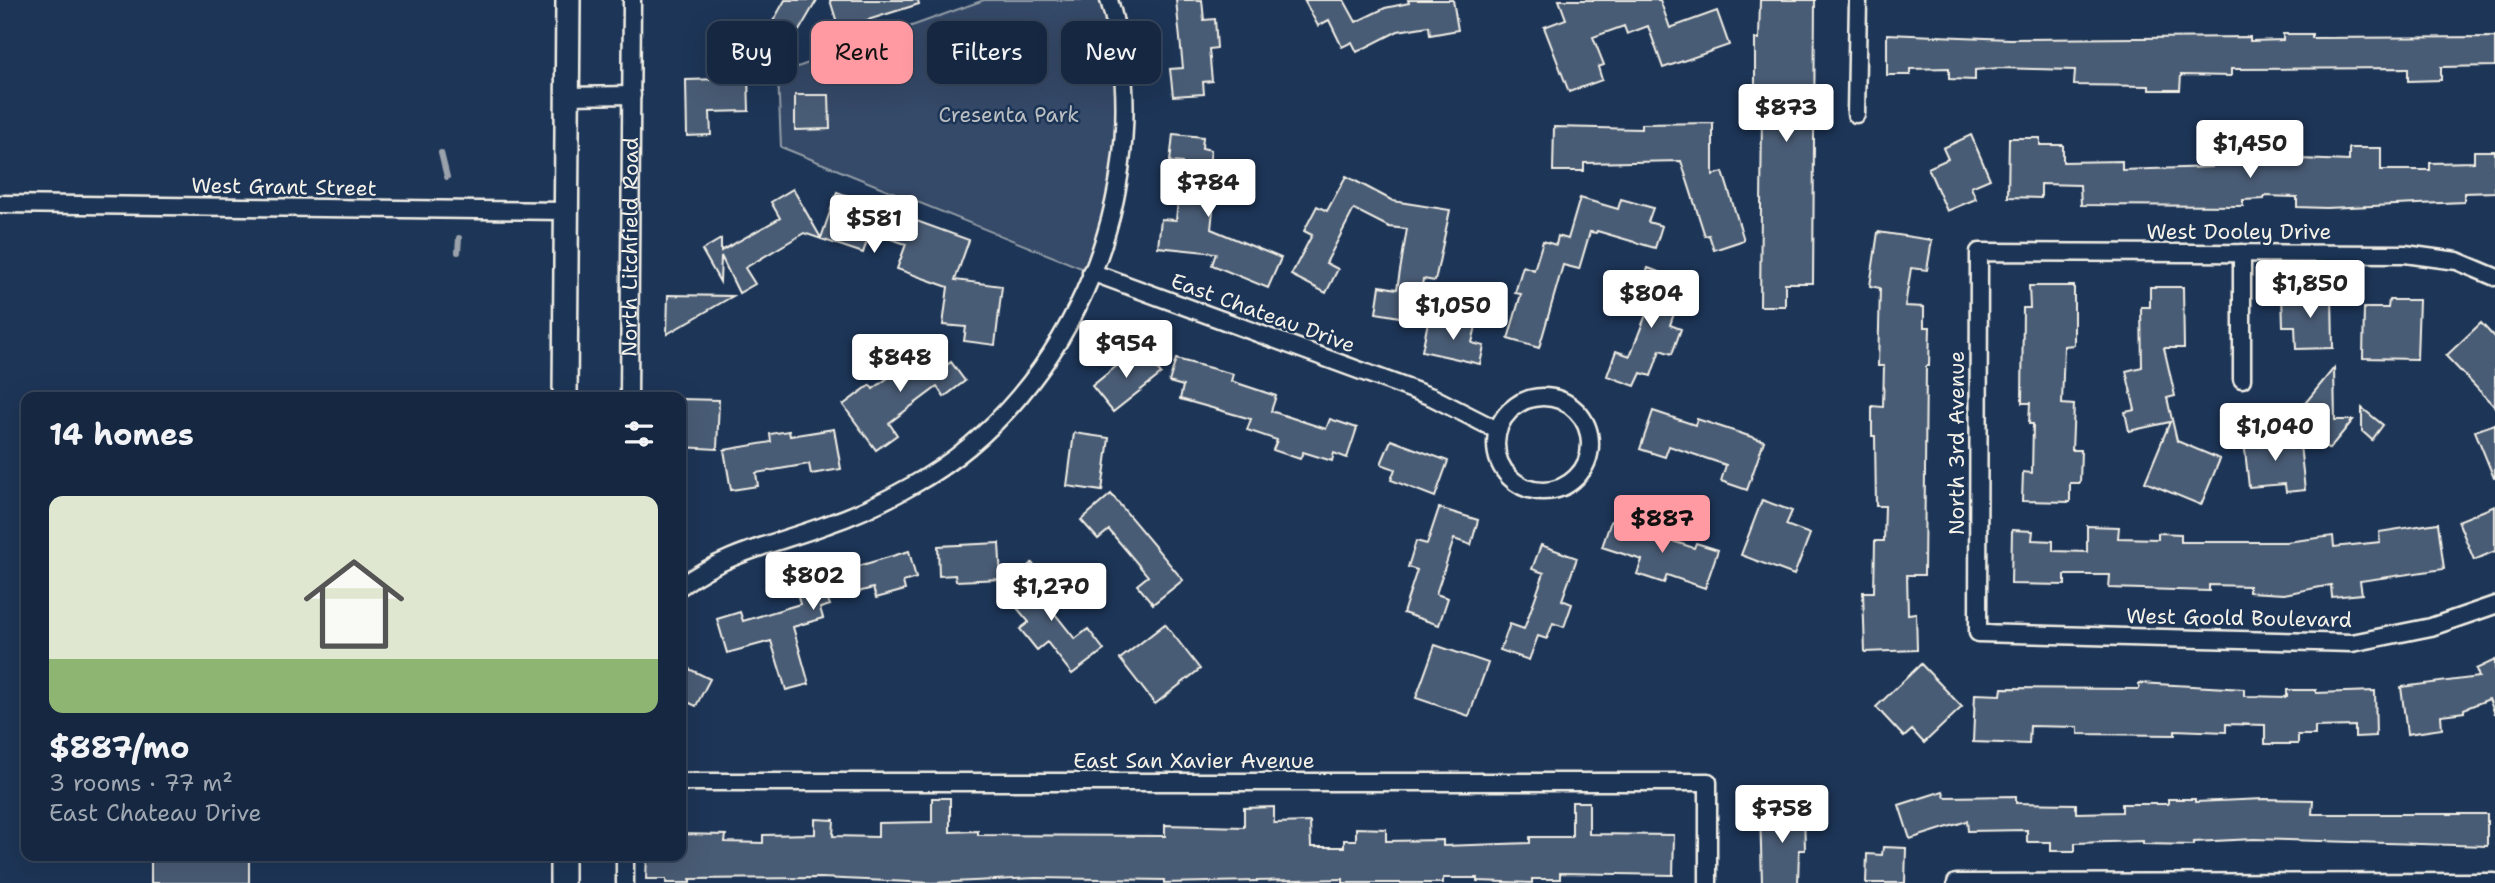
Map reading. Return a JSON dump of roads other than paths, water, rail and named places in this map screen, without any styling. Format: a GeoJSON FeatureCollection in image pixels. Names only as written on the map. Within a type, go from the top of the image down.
{"type":"FeatureCollection","features":[{"type":"Feature","properties":{"kind":"main road"},"geometry":{"type":"LineString","coordinates":[[565,392],[568,0]]}},
{"type":"Feature","properties":{"kind":"main road"},"geometry":{"type":"LineString","coordinates":[[562,861],[562,883]]}},
{"type":"Feature","properties":{"kind":"street","name":"North Litchfield Road"},"geometry":{"type":"LineString","coordinates":[[629,392],[632,0]]}},
{"type":"Feature","properties":{"kind":"street"},"geometry":{"type":"LineString","coordinates":[[686,583],[732,555],[825,526],[869,508],[915,484],[954,458],[1013,405],[1041,369],[1064,332],[1108,228],[1123,145],[1122,69],[1109,0]]}},
{"type":"Feature","properties":{"kind":"street"},"geometry":{"type":"LineString","coordinates":[[1856,114],[1858,0]]}},
{"type":"Feature","properties":{"kind":"street"},"geometry":{"type":"LineString","coordinates":[[567,96],[632,95]]}},
{"type":"Feature","properties":{"kind":"street","name":"West Grant Street"},"geometry":{"type":"LineString","coordinates":[[0,204],[567,211]]}},
{"type":"Feature","properties":{"kind":"street","name":"West Dooley Drive"},"geometry":{"type":"LineString","coordinates":[[1979,252],[2434,256],[2495,277]]}},
{"type":"Feature","properties":{"kind":"street","name":"North 3rd Avenue"},"geometry":{"type":"LineString","coordinates":[[1978,633],[1979,252]]}},
{"type":"Feature","properties":{"kind":"street"},"geometry":{"type":"LineString","coordinates":[[2242,253],[2242,379]]}},
{"type":"Feature","properties":{"kind":"street","name":"East Chateau Drive"},"geometry":{"type":"LineString","coordinates":[[1091,272],[1432,397],[1497,430]]}},
{"type":"Feature","properties":{"kind":"street"},"geometry":{"type":"LineString","coordinates":[[1541,396],[1556,398],[1580,414],[1589,433],[1589,455],[1575,479],[1563,487],[1548,491],[1532,490],[1517,484],[1498,460],[1495,445],[1497,430],[1503,416],[1520,402],[1541,396]]}},
{"type":"Feature","properties":{"kind":"street","name":"West Goold Boulevard"},"geometry":{"type":"LineString","coordinates":[[1978,633],[2353,643],[2431,627],[2495,605]]}},
{"type":"Feature","properties":{"kind":"street","name":"East San Xavier Avenue"},"geometry":{"type":"LineString","coordinates":[[686,782],[1708,782],[1708,883]]}},
{"type":"Feature","properties":{"kind":"street"},"geometry":{"type":"LineString","coordinates":[[625,861],[625,883]]}},
{"type":"Feature","properties":{"kind":"street"},"geometry":{"type":"LineString","coordinates":[[1956,882],[2495,882]]}},
{"type":"Feature","properties":{"kind":"waterway"},"geometry":{"type":"LineString","coordinates":[[441,153],[447,177]]}},
{"type":"Feature","properties":{"kind":"waterway"},"geometry":{"type":"LineString","coordinates":[[458,252],[459,238]]}},
{"type":"Feature","properties":{"kind":"park label","name":"Cresenta Park"},"geometry":{"type":"Point","coordinates":[1009,115]}}]}
